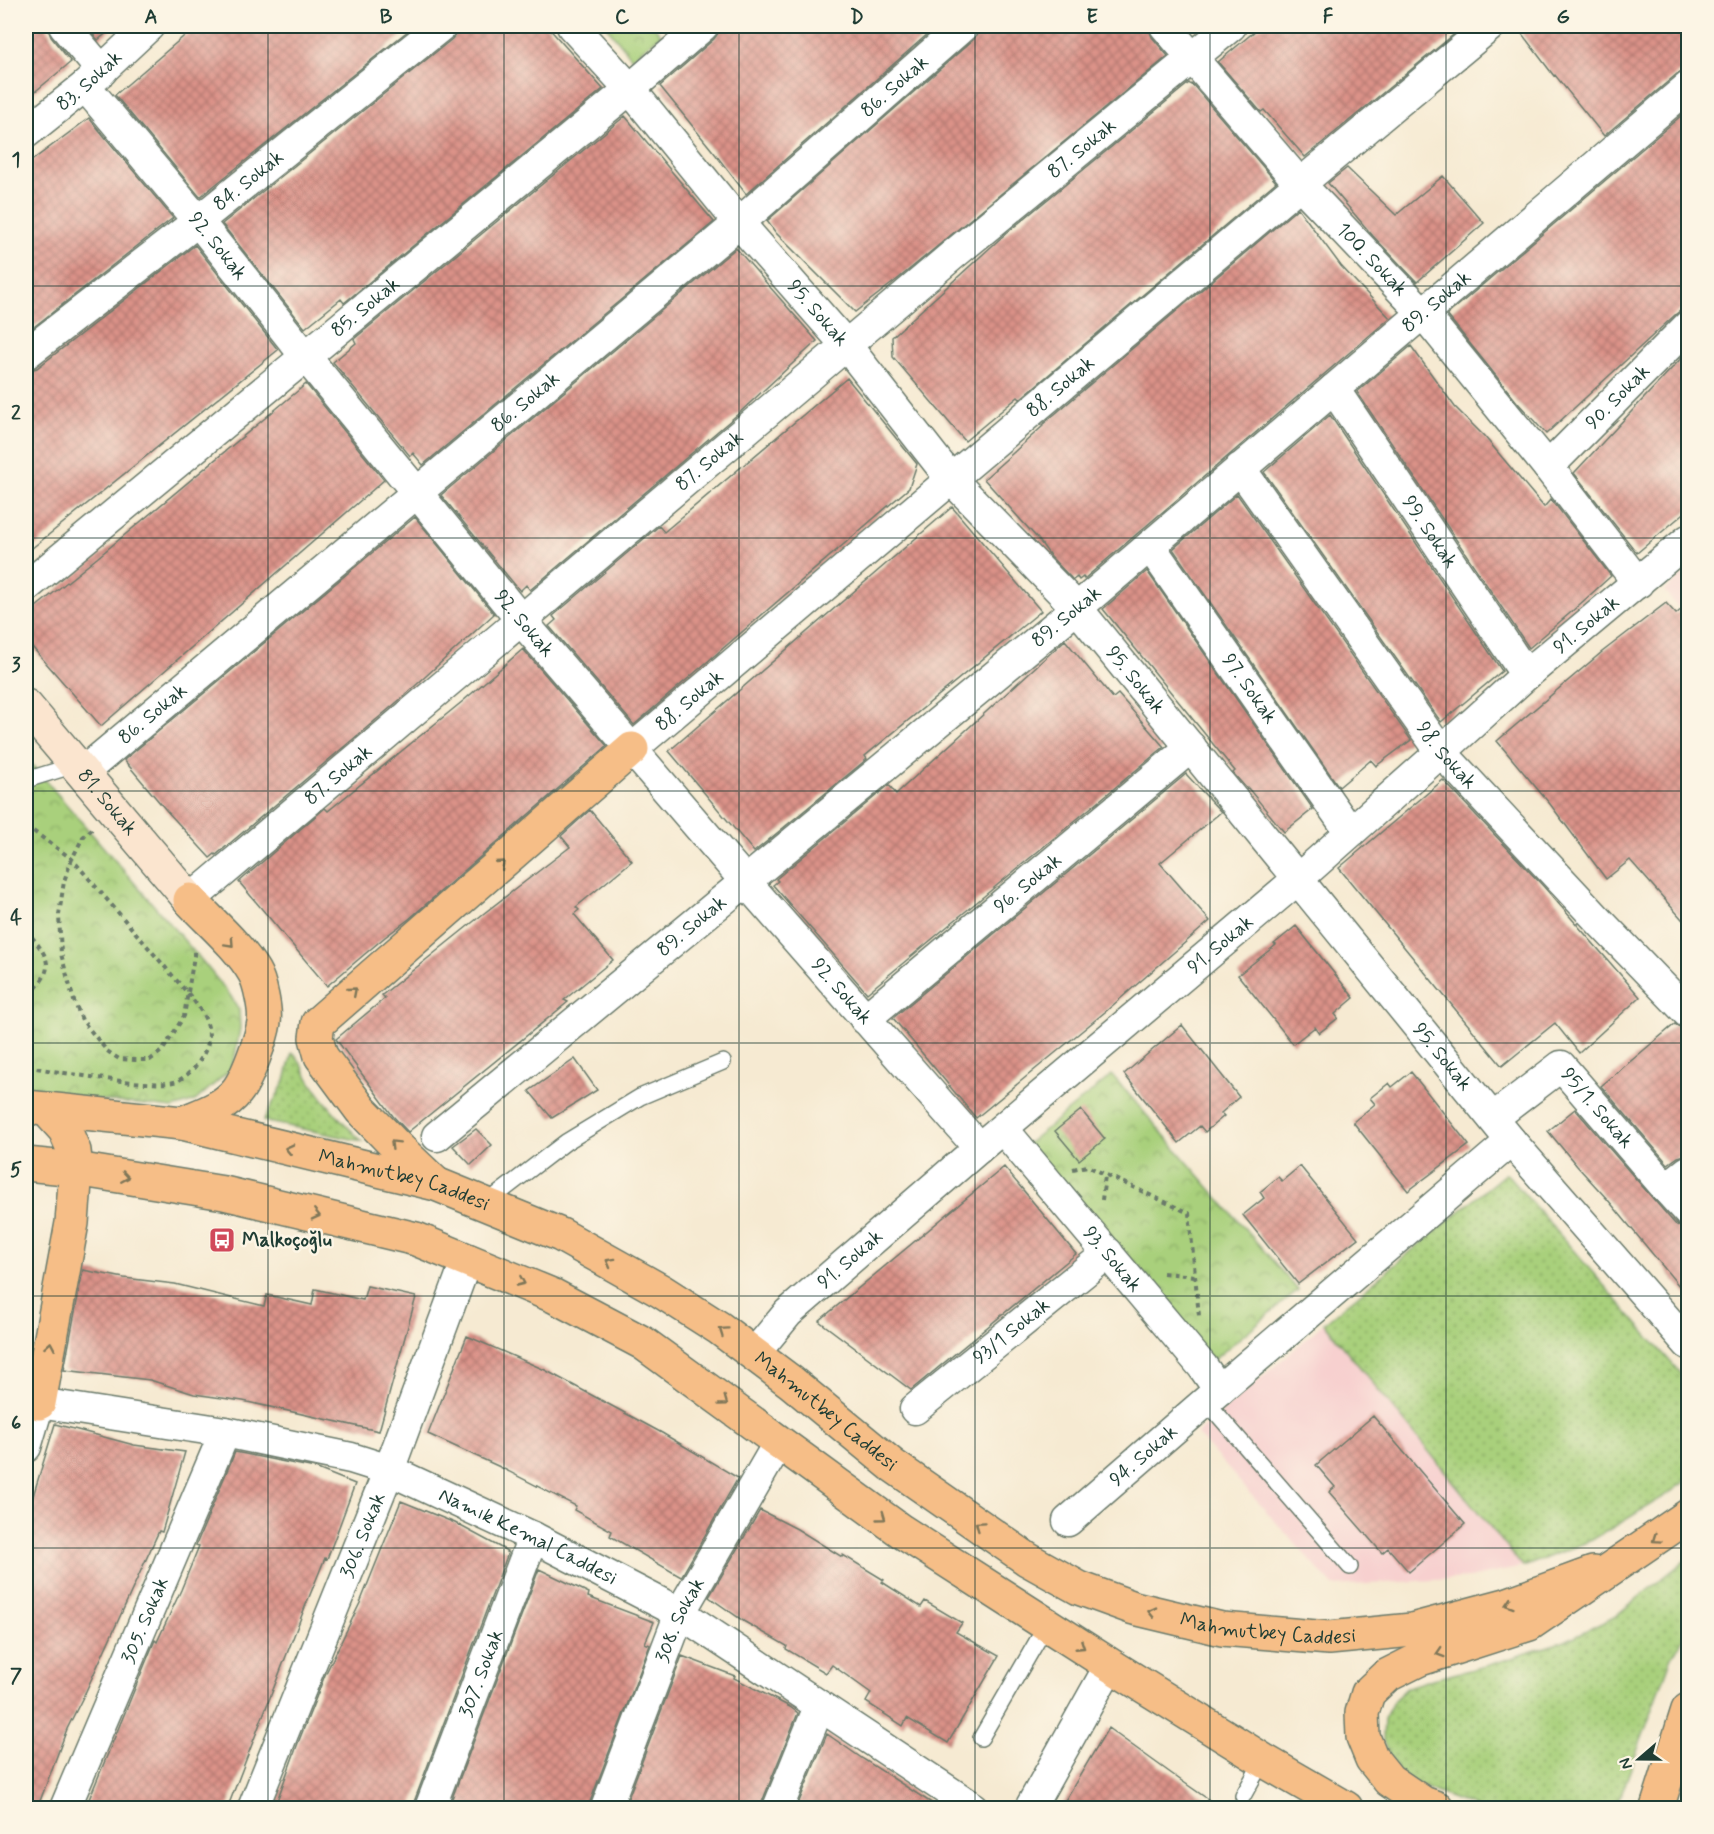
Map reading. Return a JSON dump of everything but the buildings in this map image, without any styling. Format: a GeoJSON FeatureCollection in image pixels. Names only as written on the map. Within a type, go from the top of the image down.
{"type":"FeatureCollection","features":[{"type":"Feature","properties":{"kind":"main road"},"geometry":{"type":"LineString","coordinates":[[436,1184],[361,1110],[321,1056],[316,1038],[318,1023],[632,749]]}},
{"type":"Feature","properties":{"kind":"main road"},"geometry":{"type":"LineString","coordinates":[[182,1123],[219,1107],[238,1090],[255,1053],[265,1020],[256,975],[243,957],[190,900]]}},
{"type":"Feature","properties":{"kind":"main road"},"geometry":{"type":"LineString","coordinates":[[32,1402],[72,1223],[76,1169],[74,1151],[66,1130],[36,1108]]}},
{"type":"Feature","properties":{"kind":"main road","name":"Mahmutbey Caddesi"},"geometry":{"type":"LineString","coordinates":[[36,1108],[182,1123],[436,1184],[561,1235],[661,1291],[720,1328],[892,1465],[1027,1559],[1080,1588],[1145,1611],[1222,1629],[1329,1638],[1412,1630],[1506,1605],[1623,1562]]}},
{"type":"Feature","properties":{"kind":"main road"},"geometry":{"type":"LineString","coordinates":[[26,1164],[76,1169],[224,1193],[416,1239],[554,1296],[643,1343],[901,1531],[1110,1665],[1346,1809]]}},
{"type":"Feature","properties":{"kind":"main road"},"geometry":{"type":"LineString","coordinates":[[1437,1809],[1423,1803],[1389,1780],[1371,1759],[1363,1737],[1362,1713],[1368,1693],[1386,1676],[1420,1659],[1529,1624],[1689,1516]]}},
{"type":"Feature","properties":{"kind":"main road"},"geometry":{"type":"LineString","coordinates":[[1657,1809],[1689,1710]]}},
{"type":"Feature","properties":{"kind":"street","name":"92. Sokak"},"geometry":{"type":"LineString","coordinates":[[64,26],[94,78],[198,221],[306,357],[521,620],[979,1148]]}},
{"type":"Feature","properties":{"kind":"street","name":"83. Sokak"},"geometry":{"type":"LineString","coordinates":[[26,133],[94,78],[149,26]]}},
{"type":"Feature","properties":{"kind":"street","name":"84. Sokak"},"geometry":{"type":"LineString","coordinates":[[26,354],[198,221],[441,26]]}},
{"type":"Feature","properties":{"kind":"street","name":"95. Sokak"},"geometry":{"type":"LineString","coordinates":[[572,26],[630,89],[740,223],[846,345],[951,479],[1077,608],[1511,1141],[1689,1344]]}},
{"type":"Feature","properties":{"kind":"street","name":"86. Sokak"},"geometry":{"type":"LineString","coordinates":[[79,769],[418,492],[740,223],[963,26]]}},
{"type":"Feature","properties":{"kind":"street","name":"100. Sokak"},"geometry":{"type":"LineString","coordinates":[[1165,26],[1300,183],[1423,313],[1548,466],[1638,583]]}},
{"type":"Feature","properties":{"kind":"street","name":"87. Sokak"},"geometry":{"type":"LineString","coordinates":[[190,900],[954,254],[1231,26]]}},
{"type":"Feature","properties":{"kind":"street","name":"88. Sokak"},"geometry":{"type":"LineString","coordinates":[[632,749],[1300,183],[1490,26]]}},
{"type":"Feature","properties":{"kind":"street","name":"85. Sokak"},"geometry":{"type":"LineString","coordinates":[[26,587],[630,89],[695,28]]}},
{"type":"Feature","properties":{"kind":"street","name":"89. Sokak"},"geometry":{"type":"LineString","coordinates":[[437,1136],[1077,608],[1689,87]]}},
{"type":"Feature","properties":{"kind":"street","name":"90. Sokak"},"geometry":{"type":"LineString","coordinates":[[1548,466],[1689,326]]}},
{"type":"Feature","properties":{"kind":"street","name":"99. Sokak"},"geometry":{"type":"LineString","coordinates":[[1334,389],[1526,675]]}},
{"type":"Feature","properties":{"kind":"street","name":"98. Sokak"},"geometry":{"type":"LineString","coordinates":[[1240,468],[1441,752],[1689,1013]]}},
{"type":"Feature","properties":{"kind":"street","name":"91. Sokak"},"geometry":{"type":"LineString","coordinates":[[754,1353],[788,1313],[979,1148],[1298,879],[1526,675],[1689,540]]}},
{"type":"Feature","properties":{"kind":"street","name":"97. Sokak"},"geometry":{"type":"LineString","coordinates":[[1150,546],[1350,832]]}},
{"type":"Feature","properties":{"kind":"street","name":"81. Sokak"},"geometry":{"type":"LineString","coordinates":[[26,706],[190,900]]}},
{"type":"Feature","properties":{"kind":"street","name":"96. Sokak"},"geometry":{"type":"LineString","coordinates":[[866,1019],[1191,747]]}},
{"type":"Feature","properties":{"kind":"street","name":"95/1. Sokak"},"geometry":{"type":"LineString","coordinates":[[1493,1118],[1561,1066],[1677,1179],[1689,1212]]}},
{"type":"Feature","properties":{"kind":"street","name":"93. Sokak"},"geometry":{"type":"LineString","coordinates":[[1003,1129],[1203,1367],[1212,1395]]}},
{"type":"Feature","properties":{"kind":"street","name":"94. Sokak"},"geometry":{"type":"LineString","coordinates":[[1068,1521],[1212,1395],[1511,1141]]}},
{"type":"Feature","properties":{"kind":"street","name":"93/1 Sokak"},"geometry":{"type":"LineString","coordinates":[[915,1409],[1108,1253]]}},
{"type":"Feature","properties":{"kind":"street","name":"306. Sokak"},"geometry":{"type":"LineString","coordinates":[[253,1809],[389,1470],[467,1259]]}},
{"type":"Feature","properties":{"kind":"street","name":"Namık Kemal Caddesi"},"geometry":{"type":"LineString","coordinates":[[32,1402],[225,1432],[351,1458],[389,1470],[533,1537],[680,1613],[960,1804]]}},
{"type":"Feature","properties":{"kind":"street"},"geometry":{"type":"LineString","coordinates":[[26,1447],[32,1402]]}},
{"type":"Feature","properties":{"kind":"street","name":"305. Sokak"},"geometry":{"type":"LineString","coordinates":[[64,1809],[225,1432]]}},
{"type":"Feature","properties":{"kind":"street","name":"308. Sokak"},"geometry":{"type":"LineString","coordinates":[[606,1809],[680,1613],[778,1442]]}},
{"type":"Feature","properties":{"kind":"street","name":"307. Sokak"},"geometry":{"type":"LineString","coordinates":[[430,1809],[533,1537]]}},
{"type":"Feature","properties":{"kind":"street"},"geometry":{"type":"LineString","coordinates":[[1030,1809],[1110,1665]]}},
{"type":"Feature","properties":{"kind":"street"},"geometry":{"type":"LineString","coordinates":[[778,1809],[819,1707]]}},
{"type":"Feature","properties":{"kind":"lane"},"geometry":{"type":"LineString","coordinates":[[26,780],[79,769]]}},
{"type":"Feature","properties":{"kind":"lane"},"geometry":{"type":"LineString","coordinates":[[485,1204],[566,1142],[640,1097],[723,1062]]}},
{"type":"Feature","properties":{"kind":"lane"},"geometry":{"type":"LineString","coordinates":[[1212,1395],[1350,1567]]}},
{"type":"Feature","properties":{"kind":"lane"},"geometry":{"type":"LineString","coordinates":[[981,1738],[1047,1624]]}},
{"type":"Feature","properties":{"kind":"lane"},"geometry":{"type":"LineString","coordinates":[[1243,1796],[1263,1760]]}},
{"type":"Feature","properties":{"kind":"path"},"geometry":{"type":"LineString","coordinates":[[113,810],[83,837],[64,881],[59,915],[61,954],[74,1001],[82,1020],[107,1051],[119,1059],[150,1060],[163,1050],[184,1016],[194,945]]}},
{"type":"Feature","properties":{"kind":"path"},"geometry":{"type":"LineString","coordinates":[[26,826],[72,859],[188,993],[205,1015],[210,1032],[202,1058],[176,1082],[163,1084],[135,1082],[26,1066]]}},
{"type":"Feature","properties":{"kind":"path"},"geometry":{"type":"LineString","coordinates":[[26,930],[47,958],[47,969],[40,983],[26,1000]]}},
{"type":"Feature","properties":{"kind":"path"},"geometry":{"type":"LineString","coordinates":[[1042,1176],[1087,1166],[1190,1213],[1199,1321]]}},
{"type":"Feature","properties":{"kind":"shaded area"},"geometry":{"type":"Polygon","coordinates":[[[1688,570],[1688,619],[1664,591],[1688,570]]]}},
{"type":"Feature","properties":{"kind":"shaded area"},"geometry":{"type":"Polygon","coordinates":[[[1324,1323],[1523,1567],[1469,1578],[1333,1586],[1197,1434],[1324,1323]]]}},
{"type":"Feature","properties":{"kind":"green space"},"geometry":{"type":"Polygon","coordinates":[[[606,26],[654,26],[661,35],[632,58],[606,26]]]}},
{"type":"Feature","properties":{"kind":"green space"},"geometry":{"type":"Polygon","coordinates":[[[26,758],[203,962],[239,1010],[240,1028],[230,1070],[195,1101],[173,1108],[26,1092],[26,982],[28,979],[26,977],[26,758]]]}},
{"type":"Feature","properties":{"kind":"green space"},"geometry":{"type":"Polygon","coordinates":[[[292,1053],[323,1100],[362,1141],[263,1121],[285,1081],[292,1053]]]}},
{"type":"Feature","properties":{"kind":"green space"},"geometry":{"type":"Polygon","coordinates":[[[1112,1075],[1298,1290],[1212,1361],[1027,1144],[1112,1075]]]}},
{"type":"Feature","properties":{"kind":"green space"},"geometry":{"type":"Polygon","coordinates":[[[1506,1173],[1688,1382],[1688,1479],[1665,1496],[1592,1540],[1523,1567],[1324,1323],[1506,1173]]]}},
{"type":"Feature","properties":{"kind":"green space"},"geometry":{"type":"Polygon","coordinates":[[[1688,1558],[1688,1628],[1671,1659],[1617,1806],[1477,1808],[1423,1787],[1398,1772],[1383,1741],[1384,1719],[1394,1700],[1408,1687],[1565,1641],[1614,1617],[1688,1558]]]}},
{"type":"Feature","properties":{"kind":"place","name":"Malkoçoğlu"},"geometry":{"type":"Point","coordinates":[222,1240]}}]}
